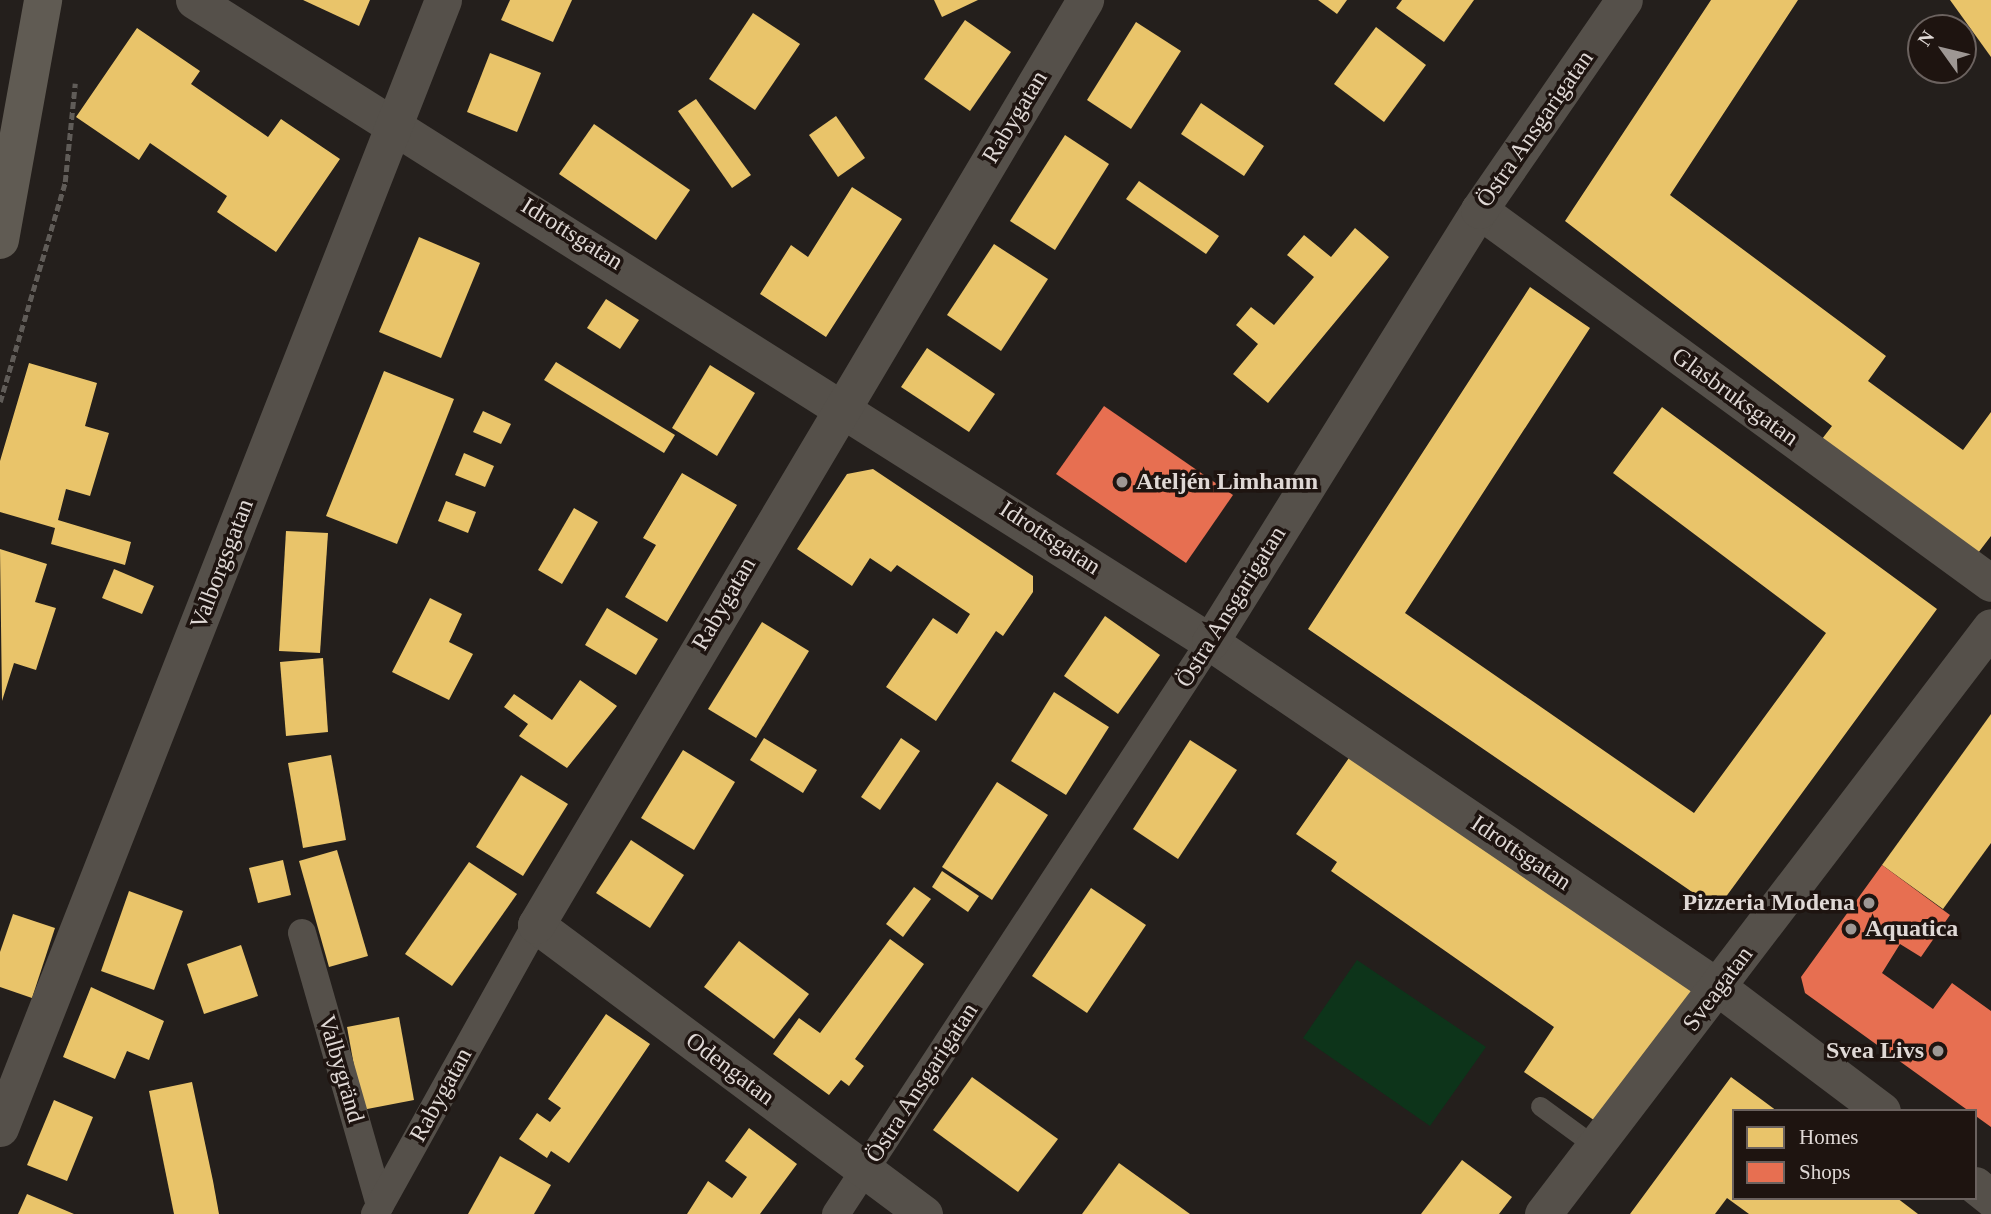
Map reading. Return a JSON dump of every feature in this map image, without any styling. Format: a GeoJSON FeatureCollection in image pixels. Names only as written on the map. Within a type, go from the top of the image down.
{"type":"FeatureCollection","features":[{"type":"Feature","properties":{"kind":"main road"},"geometry":{"type":"LineString","coordinates":[[0,240],[43,0]]}},
{"type":"Feature","properties":{"kind":"street","name":"Idrottsgatan"},"geometry":{"type":"LineString","coordinates":[[194,0],[396,123],[841,404],[1210,642],[1719,988],[1879,1109]]}},
{"type":"Feature","properties":{"kind":"street","name":"Valborgsgatan"},"geometry":{"type":"LineString","coordinates":[[0,1128],[443,0]]}},
{"type":"Feature","properties":{"kind":"street","name":"Rabygatan"},"geometry":{"type":"LineString","coordinates":[[378,1209],[536,925],[841,404],[1085,0]]}},
{"type":"Feature","properties":{"kind":"street","name":"Östra Ansgarigatan"},"geometry":{"type":"LineString","coordinates":[[836,1214],[1210,642],[1479,210],[1624,0]]}},
{"type":"Feature","properties":{"kind":"street","name":"Glasbruksgatan"},"geometry":{"type":"LineString","coordinates":[[1479,210],[1991,583]]}},
{"type":"Feature","properties":{"kind":"street","name":"Sveagatan"},"geometry":{"type":"LineString","coordinates":[[1543,1214],[1719,988],[1991,627]]}},
{"type":"Feature","properties":{"kind":"street","name":"Odengatan"},"geometry":{"type":"LineString","coordinates":[[536,925],[924,1214]]}},
{"type":"Feature","properties":{"kind":"street","name":"Valbygränd"},"geometry":{"type":"LineString","coordinates":[[302,933],[378,1209]]}},
{"type":"Feature","properties":{"kind":"street"},"geometry":{"type":"LineString","coordinates":[[1977,1187],[1991,1198]]}},
{"type":"Feature","properties":{"kind":"lane"},"geometry":{"type":"LineString","coordinates":[[1540,1106],[1596,1147]]}},
{"type":"Feature","properties":{"kind":"green space"},"geometry":{"type":"Polygon","coordinates":[[[1357,960],[1486,1047],[1430,1126],[1303,1038],[1357,960]]]}},
{"type":"Feature","properties":{"kind":"building: Homes"},"geometry":{"type":"Polygon","coordinates":[[[303,0],[370,0],[359,26],[303,0]]]}},
{"type":"Feature","properties":{"kind":"building: Homes"},"geometry":{"type":"Polygon","coordinates":[[[510,0],[572,0],[553,42],[501,20],[510,0]]]}},
{"type":"Feature","properties":{"kind":"building: Homes"},"geometry":{"type":"Polygon","coordinates":[[[934,0],[978,0],[942,17],[934,0]]]}},
{"type":"Feature","properties":{"kind":"building: Homes"},"geometry":{"type":"Polygon","coordinates":[[[1318,0],[1347,0],[1337,14],[1318,0]]]}},
{"type":"Feature","properties":{"kind":"building: Homes"},"geometry":{"type":"Polygon","coordinates":[[[1402,0],[1474,0],[1444,42],[1396,8],[1402,0]]]}},
{"type":"Feature","properties":{"kind":"building: Homes"},"geometry":{"type":"Polygon","coordinates":[[[1711,0],[1798,0],[1670,195],[1886,356],[1868,381],[1963,450],[1991,412],[1991,536],[1978,553],[1822,439],[1832,426],[1565,221],[1711,0]]]}},
{"type":"Feature","properties":{"kind":"building: Homes"},"geometry":{"type":"Polygon","coordinates":[[[1950,0],[1991,0],[1991,57],[1977,38],[1977,14],[1960,14],[1950,0]]]}},
{"type":"Feature","properties":{"kind":"building: Homes"},"geometry":{"type":"Polygon","coordinates":[[[753,13],[800,44],[755,110],[709,79],[753,13]]]}},
{"type":"Feature","properties":{"kind":"building: Homes"},"geometry":{"type":"Polygon","coordinates":[[[965,20],[1011,52],[970,111],[924,79],[965,20]]]}},
{"type":"Feature","properties":{"kind":"building: Homes"},"geometry":{"type":"Polygon","coordinates":[[[1136,22],[1181,51],[1131,129],[1087,100],[1136,22]]]}},
{"type":"Feature","properties":{"kind":"building: Homes"},"geometry":{"type":"Polygon","coordinates":[[[1376,27],[1426,65],[1384,122],[1334,84],[1376,27]]]}},
{"type":"Feature","properties":{"kind":"building: Homes"},"geometry":{"type":"Polygon","coordinates":[[[137,28],[200,71],[191,84],[268,137],[281,119],[340,159],[276,252],[217,212],[227,196],[150,143],[139,160],[76,117],[137,28]]]}},
{"type":"Feature","properties":{"kind":"building: Homes"},"geometry":{"type":"Polygon","coordinates":[[[490,53],[541,73],[517,132],[467,112],[490,53]]]}},
{"type":"Feature","properties":{"kind":"building: Homes"},"geometry":{"type":"Polygon","coordinates":[[[696,99],[751,175],[732,188],[678,111],[696,99]]]}},
{"type":"Feature","properties":{"kind":"building: Homes"},"geometry":{"type":"Polygon","coordinates":[[[1201,103],[1264,146],[1244,176],[1181,134],[1201,103]]]}},
{"type":"Feature","properties":{"kind":"building: Homes"},"geometry":{"type":"Polygon","coordinates":[[[836,116],[865,158],[838,177],[809,135],[836,116]]]}},
{"type":"Feature","properties":{"kind":"building: Homes"},"geometry":{"type":"Polygon","coordinates":[[[594,124],[690,190],[656,240],[559,174],[594,124]]]}},
{"type":"Feature","properties":{"kind":"building: Homes"},"geometry":{"type":"Polygon","coordinates":[[[1065,135],[1109,164],[1055,250],[1010,221],[1065,135]]]}},
{"type":"Feature","properties":{"kind":"building: Homes"},"geometry":{"type":"Polygon","coordinates":[[[1139,181],[1219,236],[1206,254],[1126,199],[1139,181]]]}},
{"type":"Feature","properties":{"kind":"building: Homes"},"geometry":{"type":"Polygon","coordinates":[[[852,187],[902,219],[826,337],[760,294],[791,245],[808,257],[852,187]]]}},
{"type":"Feature","properties":{"kind":"building: Homes"},"geometry":{"type":"Polygon","coordinates":[[[1355,228],[1389,257],[1268,403],[1233,374],[1258,344],[1236,325],[1251,307],[1274,325],[1314,277],[1287,255],[1304,235],[1331,257],[1355,228]]]}},
{"type":"Feature","properties":{"kind":"building: Homes"},"geometry":{"type":"Polygon","coordinates":[[[419,237],[480,263],[441,358],[379,332],[419,237]]]}},
{"type":"Feature","properties":{"kind":"building: Homes"},"geometry":{"type":"Polygon","coordinates":[[[994,244],[1048,279],[1001,351],[947,315],[994,244]]]}},
{"type":"Feature","properties":{"kind":"building: Homes"},"geometry":{"type":"Polygon","coordinates":[[[1530,287],[1590,328],[1405,613],[1694,813],[1826,633],[1613,473],[1662,407],[1937,609],[1717,909],[1308,629],[1530,287]]]}},
{"type":"Feature","properties":{"kind":"building: Homes"},"geometry":{"type":"Polygon","coordinates":[[[606,299],[639,320],[620,349],[587,328],[606,299]]]}},
{"type":"Feature","properties":{"kind":"building: Homes"},"geometry":{"type":"Polygon","coordinates":[[[927,348],[995,394],[969,432],[901,387],[927,348]]]}},
{"type":"Feature","properties":{"kind":"building: Homes"},"geometry":{"type":"Polygon","coordinates":[[[556,362],[675,435],[664,453],[544,380],[556,362]]]}},
{"type":"Feature","properties":{"kind":"building: Homes"},"geometry":{"type":"Polygon","coordinates":[[[29,363],[97,383],[85,426],[109,433],[90,496],[66,489],[58,520],[131,542],[125,565],[51,544],[55,528],[0,512],[0,461],[29,363]]]}},
{"type":"Feature","properties":{"kind":"building: Homes"},"geometry":{"type":"Polygon","coordinates":[[[710,365],[755,393],[717,456],[672,428],[710,365]]]}},
{"type":"Feature","properties":{"kind":"building: Homes"},"geometry":{"type":"Polygon","coordinates":[[[384,371],[454,399],[397,544],[326,516],[384,371]]]}},
{"type":"Feature","properties":{"kind":"building: Homes"},"geometry":{"type":"Polygon","coordinates":[[[483,411],[511,424],[501,444],[473,432],[483,411]]]}},
{"type":"Feature","properties":{"kind":"building: Homes"},"geometry":{"type":"Polygon","coordinates":[[[464,453],[494,466],[485,487],[455,475],[464,453]]]}},
{"type":"Feature","properties":{"kind":"building: Homes"},"geometry":{"type":"Polygon","coordinates":[[[873,469],[1033,576],[1033,592],[1003,636],[996,631],[936,721],[886,687],[933,618],[957,634],[970,614],[897,565],[891,572],[870,558],[852,586],[797,549],[847,474],[873,469]]]}},
{"type":"Feature","properties":{"kind":"building: Homes"},"geometry":{"type":"Polygon","coordinates":[[[682,473],[737,505],[667,622],[625,597],[656,545],[643,538],[682,473]]]}},
{"type":"Feature","properties":{"kind":"building: Homes"},"geometry":{"type":"Polygon","coordinates":[[[446,501],[476,512],[468,533],[438,521],[446,501]]]}},
{"type":"Feature","properties":{"kind":"building: Homes"},"geometry":{"type":"Polygon","coordinates":[[[574,508],[598,522],[562,584],[538,570],[574,508]]]}},
{"type":"Feature","properties":{"kind":"building: Homes"},"geometry":{"type":"Polygon","coordinates":[[[286,531],[328,533],[320,653],[279,651],[286,531]]]}},
{"type":"Feature","properties":{"kind":"building: Homes"},"geometry":{"type":"Polygon","coordinates":[[[0,549],[47,564],[35,602],[56,608],[36,670],[14,663],[2,701],[0,549]]]}},
{"type":"Feature","properties":{"kind":"building: Homes"},"geometry":{"type":"Polygon","coordinates":[[[114,569],[154,586],[142,614],[102,598],[114,569]]]}},
{"type":"Feature","properties":{"kind":"building: Homes"},"geometry":{"type":"Polygon","coordinates":[[[430,598],[462,614],[449,642],[473,654],[449,700],[392,672],[430,598]]]}},
{"type":"Feature","properties":{"kind":"building: Homes"},"geometry":{"type":"Polygon","coordinates":[[[607,608],[658,639],[636,675],[585,645],[607,608]]]}},
{"type":"Feature","properties":{"kind":"building: Homes"},"geometry":{"type":"Polygon","coordinates":[[[1105,616],[1160,655],[1118,714],[1064,676],[1105,616]]]}},
{"type":"Feature","properties":{"kind":"building: Homes"},"geometry":{"type":"Polygon","coordinates":[[[762,622],[809,651],[756,738],[708,709],[762,622]]]}},
{"type":"Feature","properties":{"kind":"building: Homes"},"geometry":{"type":"Polygon","coordinates":[[[323,658],[328,732],[286,736],[280,662],[323,658]]]}},
{"type":"Feature","properties":{"kind":"building: Homes"},"geometry":{"type":"Polygon","coordinates":[[[580,680],[617,706],[567,768],[519,736],[528,724],[504,707],[514,694],[552,720],[580,680]]]}},
{"type":"Feature","properties":{"kind":"building: Homes"},"geometry":{"type":"Polygon","coordinates":[[[1054,692],[1109,727],[1066,795],[1011,761],[1054,692]]]}},
{"type":"Feature","properties":{"kind":"building: Homes"},"geometry":{"type":"Polygon","coordinates":[[[1991,714],[1991,843],[1943,909],[1882,865],[1991,714]]]}},
{"type":"Feature","properties":{"kind":"building: Homes"},"geometry":{"type":"Polygon","coordinates":[[[764,738],[817,770],[803,793],[750,760],[764,738]]]}},
{"type":"Feature","properties":{"kind":"building: Homes"},"geometry":{"type":"Polygon","coordinates":[[[901,738],[920,751],[880,810],[861,797],[901,738]]]}},
{"type":"Feature","properties":{"kind":"building: Homes"},"geometry":{"type":"Polygon","coordinates":[[[1190,740],[1237,770],[1178,859],[1133,829],[1190,740]]]}},
{"type":"Feature","properties":{"kind":"building: Homes"},"geometry":{"type":"Polygon","coordinates":[[[683,750],[735,782],[694,850],[641,818],[683,750]]]}},
{"type":"Feature","properties":{"kind":"building: Homes"},"geometry":{"type":"Polygon","coordinates":[[[331,755],[346,840],[303,848],[288,763],[331,755]]]}},
{"type":"Feature","properties":{"kind":"building: Homes"},"geometry":{"type":"Polygon","coordinates":[[[1351,755],[1701,995],[1601,1125],[1524,1072],[1554,1027],[1331,871],[1337,862],[1296,834],[1351,755]]]}},
{"type":"Feature","properties":{"kind":"building: Homes"},"geometry":{"type":"Polygon","coordinates":[[[521,775],[568,804],[523,876],[476,847],[521,775]]]}},
{"type":"Feature","properties":{"kind":"building: Homes"},"geometry":{"type":"Polygon","coordinates":[[[997,782],[1048,815],[992,900],[942,867],[997,782]]]}},
{"type":"Feature","properties":{"kind":"building: Homes"},"geometry":{"type":"Polygon","coordinates":[[[631,840],[684,875],[650,928],[596,893],[631,840]]]}},
{"type":"Feature","properties":{"kind":"building: Homes"},"geometry":{"type":"Polygon","coordinates":[[[337,850],[368,956],[329,967],[299,861],[337,850]]]}},
{"type":"Feature","properties":{"kind":"building: Homes"},"geometry":{"type":"Polygon","coordinates":[[[283,860],[291,895],[258,903],[249,868],[283,860]]]}},
{"type":"Feature","properties":{"kind":"building: Homes"},"geometry":{"type":"Polygon","coordinates":[[[469,862],[517,894],[452,986],[405,954],[469,862]]]}},
{"type":"Feature","properties":{"kind":"building: Homes"},"geometry":{"type":"Polygon","coordinates":[[[942,871],[979,896],[968,912],[932,887],[942,871]]]}},
{"type":"Feature","properties":{"kind":"building: Homes"},"geometry":{"type":"Polygon","coordinates":[[[914,887],[931,899],[903,937],[886,924],[914,887]]]}},
{"type":"Feature","properties":{"kind":"building: Homes"},"geometry":{"type":"Polygon","coordinates":[[[1091,888],[1146,925],[1087,1013],[1032,976],[1091,888]]]}},
{"type":"Feature","properties":{"kind":"building: Homes"},"geometry":{"type":"Polygon","coordinates":[[[129,891],[183,911],[154,990],[101,971],[129,891]]]}},
{"type":"Feature","properties":{"kind":"building: Homes"},"geometry":{"type":"Polygon","coordinates":[[[13,914],[55,928],[32,998],[0,987],[0,952],[13,914]]]}},
{"type":"Feature","properties":{"kind":"building: Homes"},"geometry":{"type":"Polygon","coordinates":[[[890,939],[924,964],[855,1059],[864,1066],[849,1086],[841,1080],[829,1095],[773,1054],[799,1018],[820,1033],[890,939]]]}},
{"type":"Feature","properties":{"kind":"building: Homes"},"geometry":{"type":"Polygon","coordinates":[[[739,941],[809,994],[774,1039],[704,987],[739,941]]]}},
{"type":"Feature","properties":{"kind":"building: Homes"},"geometry":{"type":"Polygon","coordinates":[[[241,945],[258,996],[204,1014],[187,964],[241,945]]]}},
{"type":"Feature","properties":{"kind":"building: Homes"},"geometry":{"type":"Polygon","coordinates":[[[91,987],[164,1021],[149,1060],[127,1051],[115,1079],[63,1057],[91,987]]]}},
{"type":"Feature","properties":{"kind":"building: Homes"},"geometry":{"type":"Polygon","coordinates":[[[606,1014],[650,1044],[569,1163],[551,1151],[547,1158],[519,1139],[537,1113],[550,1122],[561,1108],[548,1099],[606,1014]]]}},
{"type":"Feature","properties":{"kind":"building: Homes"},"geometry":{"type":"Polygon","coordinates":[[[399,1017],[414,1100],[362,1110],[347,1027],[399,1017]]]}},
{"type":"Feature","properties":{"kind":"building: Homes"},"geometry":{"type":"Polygon","coordinates":[[[972,1077],[1058,1139],[1018,1192],[933,1130],[972,1077]]]}},
{"type":"Feature","properties":{"kind":"building: Homes"},"geometry":{"type":"Polygon","coordinates":[[[1731,1077],[1774,1109],[1732,1109],[1732,1200],[1900,1200],[1918,1214],[1749,1214],[1727,1198],[1715,1214],[1630,1214],[1731,1077]]]}},
{"type":"Feature","properties":{"kind":"building: Homes"},"geometry":{"type":"Polygon","coordinates":[[[192,1082],[219,1214],[174,1214],[149,1091],[192,1082]]]}},
{"type":"Feature","properties":{"kind":"building: Homes"},"geometry":{"type":"Polygon","coordinates":[[[54,1100],[93,1117],[67,1181],[27,1165],[54,1100]]]}},
{"type":"Feature","properties":{"kind":"building: Homes"},"geometry":{"type":"Polygon","coordinates":[[[749,1128],[797,1164],[760,1214],[687,1214],[708,1181],[732,1198],[747,1177],[725,1161],[749,1128]]]}},
{"type":"Feature","properties":{"kind":"building: Homes"},"geometry":{"type":"Polygon","coordinates":[[[500,1156],[551,1185],[534,1214],[468,1214],[500,1156]]]}},
{"type":"Feature","properties":{"kind":"building: Homes"},"geometry":{"type":"Polygon","coordinates":[[[1462,1160],[1512,1197],[1499,1214],[1421,1214],[1462,1160]]]}},
{"type":"Feature","properties":{"kind":"building: Homes"},"geometry":{"type":"Polygon","coordinates":[[[1119,1163],[1190,1214],[1082,1214],[1119,1163]]]}},
{"type":"Feature","properties":{"kind":"building: Homes"},"geometry":{"type":"Polygon","coordinates":[[[27,1194],[74,1214],[18,1214],[27,1194]]]}},
{"type":"Feature","properties":{"kind":"building: Shops"},"geometry":{"type":"Polygon","coordinates":[[[1104,406],[1233,495],[1186,563],[1056,474],[1104,406]]]}},
{"type":"Feature","properties":{"kind":"building: Shops"},"geometry":{"type":"Polygon","coordinates":[[[1882,865],[1950,915],[1921,957],[1900,944],[1882,973],[1933,1009],[1952,983],[1991,1011],[1991,1127],[1977,1117],[1977,1109],[1966,1109],[1805,993],[1801,977],[1882,865]]]}},
{"type":"Feature","properties":{"kind":"place","name":"Ateljén Limhamn"},"geometry":{"type":"Point","coordinates":[1122,482]}},
{"type":"Feature","properties":{"kind":"place","name":"Pizzeria Modena"},"geometry":{"type":"Point","coordinates":[1869,903]}},
{"type":"Feature","properties":{"kind":"place","name":"Aquatica"},"geometry":{"type":"Point","coordinates":[1851,929]}},
{"type":"Feature","properties":{"kind":"place","name":"Svea Livs"},"geometry":{"type":"Point","coordinates":[1938,1051]}}]}
